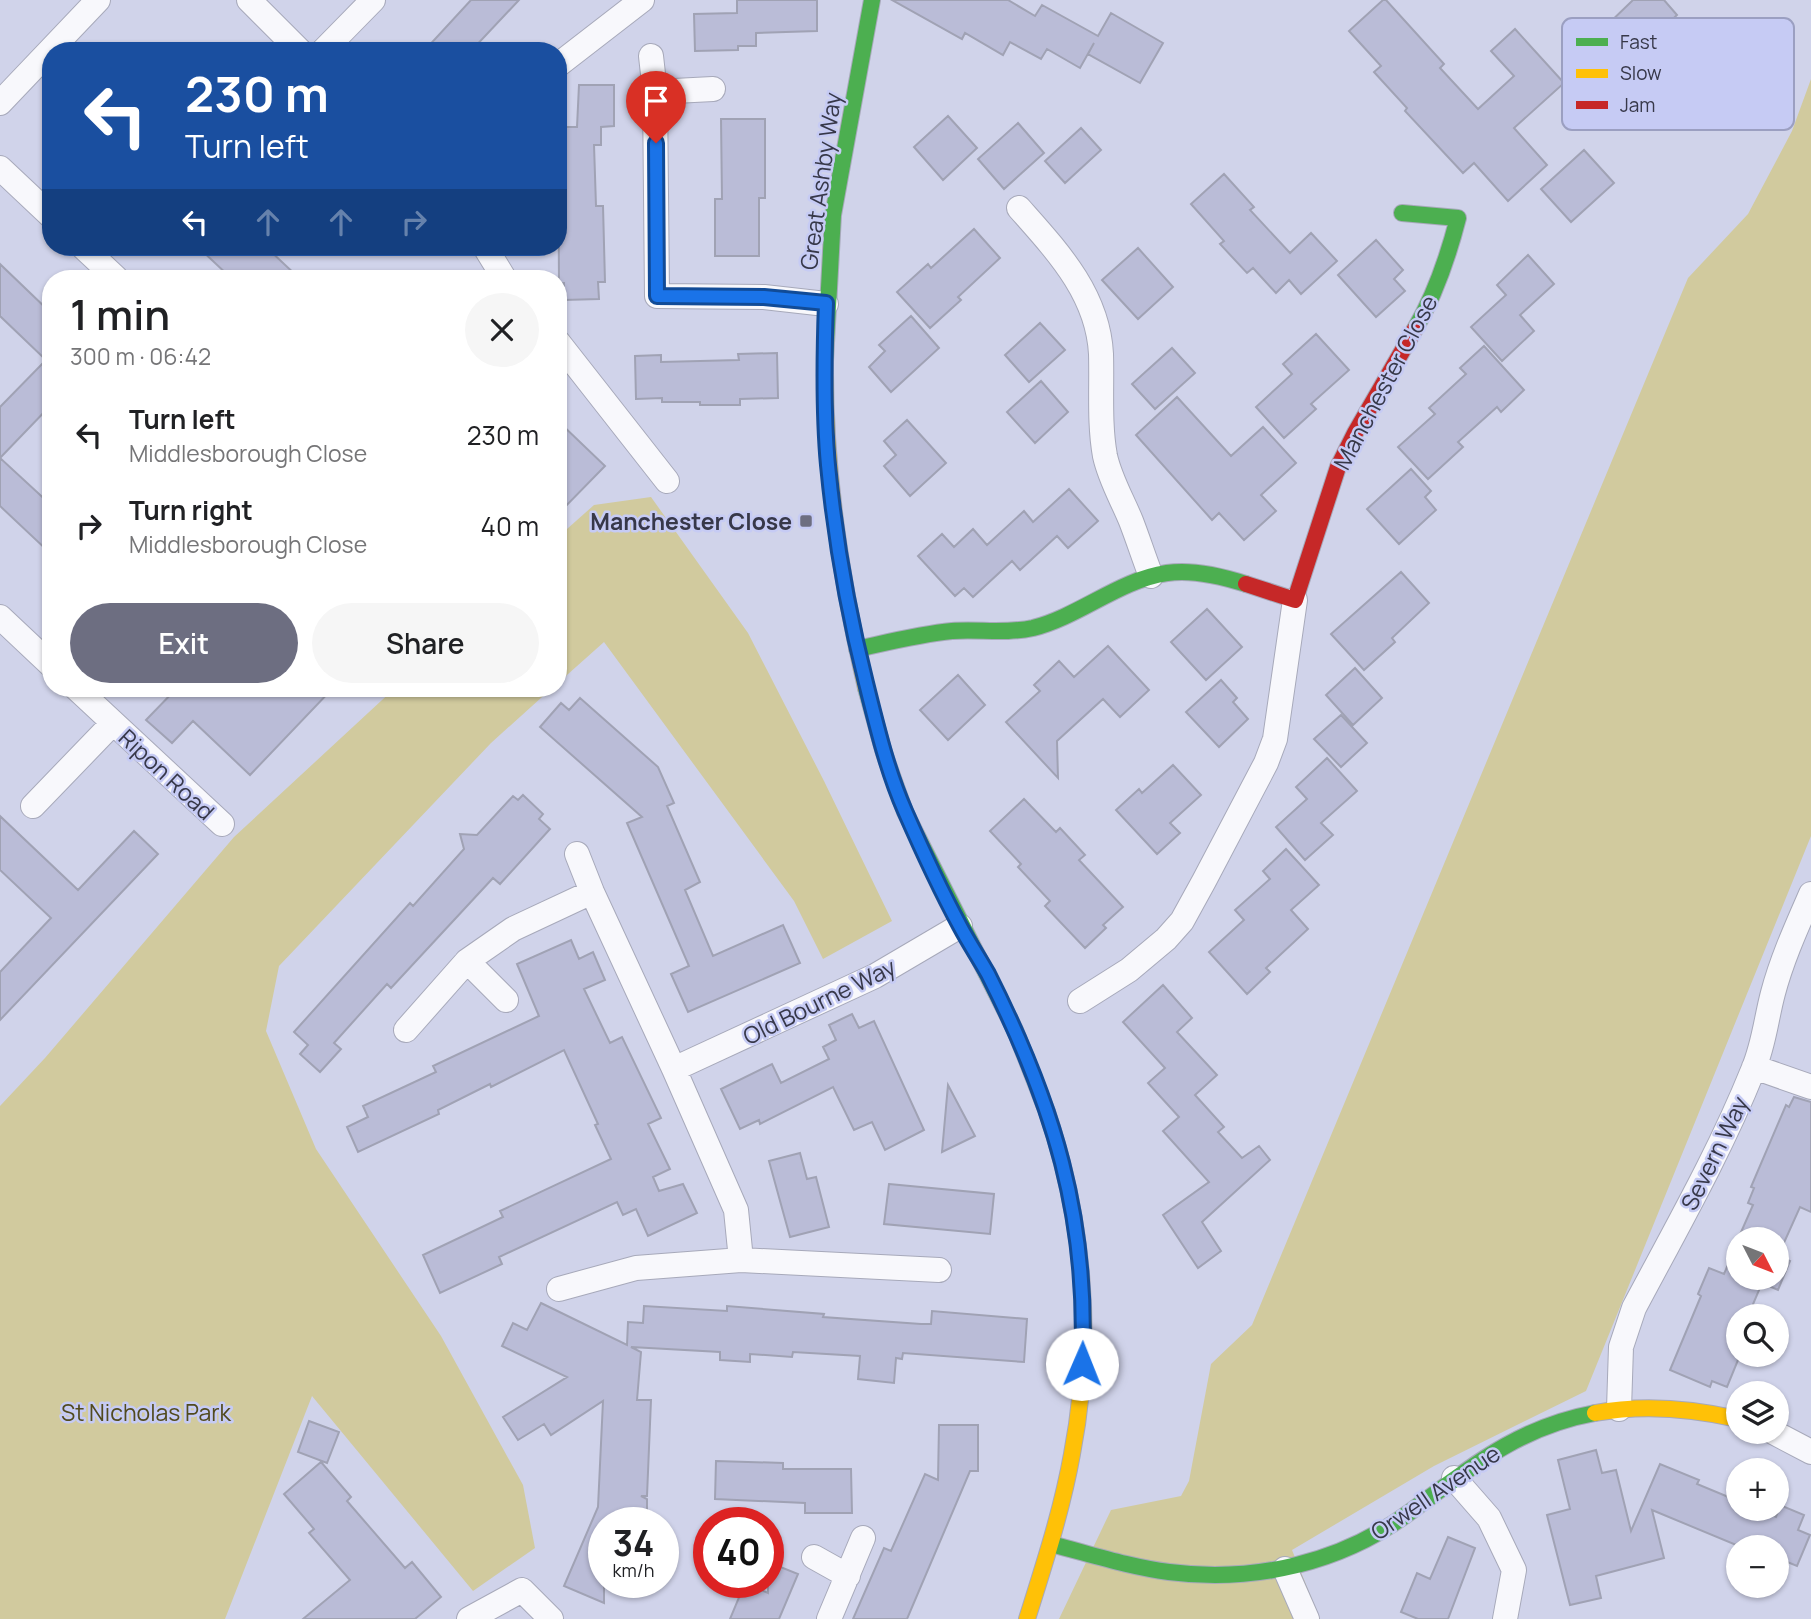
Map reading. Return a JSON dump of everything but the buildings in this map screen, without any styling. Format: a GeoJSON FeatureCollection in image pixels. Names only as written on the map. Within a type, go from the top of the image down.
{"type":"FeatureCollection","features":[{"type":"Feature","properties":{"kind":"street"},"geometry":{"type":"LineString","coordinates":[[58,42],[98,0]]}},
{"type":"Feature","properties":{"kind":"street"},"geometry":{"type":"LineString","coordinates":[[249,0],[291,42]]}},
{"type":"Feature","properties":{"kind":"street"},"geometry":{"type":"LineString","coordinates":[[332,42],[373,0]]}},
{"type":"Feature","properties":{"kind":"street"},"geometry":{"type":"LineString","coordinates":[[567,58],[642,0]]}},
{"type":"Feature","properties":{"kind":"street","name":"Great Ashby Way"},"geometry":{"type":"LineString","coordinates":[[872,0],[832,219],[825,363],[828,465],[844,584],[887,765],[905,811],[960,926],[987,973],[1016,1033],[1049,1113],[1078,1236],[1082,1288],[1082,1387],[1069,1468],[1051,1544],[1027,1619]]}},
{"type":"Feature","properties":{"kind":"street"},"geometry":{"type":"LineString","coordinates":[[651,56],[655,92],[657,296],[764,297],[826,303]]}},
{"type":"Feature","properties":{"kind":"street"},"geometry":{"type":"LineString","coordinates":[[0,103],[42,59]]}},
{"type":"Feature","properties":{"kind":"street"},"geometry":{"type":"LineString","coordinates":[[655,92],[713,89]]}},
{"type":"Feature","properties":{"kind":"street"},"geometry":{"type":"LineString","coordinates":[[0,168],[42,208]]}},
{"type":"Feature","properties":{"kind":"street"},"geometry":{"type":"LineString","coordinates":[[1018,208],[1057,251],[1090,303],[1098,325],[1105,455],[1111,478],[1131,521],[1151,576]]}},
{"type":"Feature","properties":{"kind":"street","name":"Manchester Close"},"geometry":{"type":"LineString","coordinates":[[1080,1001],[1129,970],[1166,939],[1182,921],[1266,763],[1275,739],[1295,600],[1338,467],[1425,312],[1450,250],[1458,218],[1402,213]]}},
{"type":"Feature","properties":{"kind":"street"},"geometry":{"type":"LineString","coordinates":[[93,256],[107,270]]}},
{"type":"Feature","properties":{"kind":"street"},"geometry":{"type":"LineString","coordinates":[[567,353],[667,481]]}},
{"type":"Feature","properties":{"kind":"street"},"geometry":{"type":"LineString","coordinates":[[858,649],[952,631],[1011,632],[1030,629],[1051,623],[1151,576],[1184,571],[1206,574],[1295,600]]}},
{"type":"Feature","properties":{"kind":"street"},"geometry":{"type":"LineString","coordinates":[[0,617],[42,657]]}},
{"type":"Feature","properties":{"kind":"street","name":"Ripon Road"},"geometry":{"type":"LineString","coordinates":[[86,697],[222,824]]}},
{"type":"Feature","properties":{"kind":"street","name":"Ripon Road"},"geometry":{"type":"LineString","coordinates":[[33,806],[113,723]]}},
{"type":"Feature","properties":{"kind":"street"},"geometry":{"type":"LineString","coordinates":[[577,854],[736,1210],[741,1260]]}},
{"type":"Feature","properties":{"kind":"street"},"geometry":{"type":"LineString","coordinates":[[406,1030],[467,961],[513,929],[592,892]]}},
{"type":"Feature","properties":{"kind":"street","name":"Severn Way"},"geometry":{"type":"LineString","coordinates":[[1619,1409],[1621,1348],[1634,1308],[1719,1150],[1754,1068],[1780,971],[1811,894]]}},
{"type":"Feature","properties":{"kind":"street","name":"Old Bourne Way"},"geometry":{"type":"LineString","coordinates":[[674,1069],[875,976],[960,926]]}},
{"type":"Feature","properties":{"kind":"street"},"geometry":{"type":"LineString","coordinates":[[467,961],[506,1000]]}},
{"type":"Feature","properties":{"kind":"street"},"geometry":{"type":"LineString","coordinates":[[1754,1068],[1811,1087]]}},
{"type":"Feature","properties":{"kind":"street"},"geometry":{"type":"LineString","coordinates":[[559,1289],[636,1268],[741,1260],[939,1270]]}},
{"type":"Feature","properties":{"kind":"street","name":"Orwell Avenue"},"geometry":{"type":"LineString","coordinates":[[1051,1544],[1155,1569],[1205,1575],[1285,1569],[1364,1541],[1398,1521],[1492,1452],[1547,1425],[1619,1409],[1693,1409],[1726,1416]]}},
{"type":"Feature","properties":{"kind":"street"},"geometry":{"type":"LineString","coordinates":[[1789,1440],[1811,1452]]}},
{"type":"Feature","properties":{"kind":"street"},"geometry":{"type":"LineString","coordinates":[[1454,1478],[1489,1518],[1514,1570],[1505,1619]]}},
{"type":"Feature","properties":{"kind":"street"},"geometry":{"type":"LineString","coordinates":[[829,1619],[863,1538]]}},
{"type":"Feature","properties":{"kind":"street"},"geometry":{"type":"LineString","coordinates":[[814,1557],[848,1576]]}},
{"type":"Feature","properties":{"kind":"street"},"geometry":{"type":"LineString","coordinates":[[1285,1569],[1307,1619]]}},
{"type":"Feature","properties":{"kind":"street"},"geometry":{"type":"LineString","coordinates":[[469,1619],[522,1590],[551,1619]]}},
{"type":"Feature","properties":{"kind":"green space"},"geometry":{"type":"Polygon","coordinates":[[[1811,79],[1811,836],[1586,1391],[1434,1466],[1292,1550],[1320,1619],[1059,1619],[1111,1510],[1181,1496],[1189,1481],[1211,1364],[1252,1325],[1688,278],[1748,214],[1794,126],[1811,79]]]}},
{"type":"Feature","properties":{"kind":"green space"},"geometry":{"type":"Polygon","coordinates":[[[651,497],[748,633],[892,921],[823,959],[794,901],[604,642],[567,675],[567,529],[594,505],[651,497]]]}},
{"type":"Feature","properties":{"kind":"green space","name":"St Nicholas Park"},"geometry":{"type":"Polygon","coordinates":[[[385,697],[542,697],[491,743],[279,966],[266,1031],[316,1149],[441,1336],[523,1485],[535,1548],[473,1591],[312,1396],[225,1619],[0,1619],[0,1106],[45,1058],[234,837],[385,697]]]}},
{"type":"Feature","properties":{"kind":"traffic: fast"},"geometry":{"type":"LineString","coordinates":[[825,361],[833,215],[872,0]]}},
{"type":"Feature","properties":{"kind":"traffic: fast"},"geometry":{"type":"LineString","coordinates":[[1402,213],[1458,218],[1440,275],[1415,329]]}},
{"type":"Feature","properties":{"kind":"traffic: fast"},"geometry":{"type":"LineString","coordinates":[[857,649],[940,632],[1013,631],[1033,628],[1067,615],[1132,583],[1167,573],[1207,574],[1246,584]]}},
{"type":"Feature","properties":{"kind":"traffic: fast"},"geometry":{"type":"LineString","coordinates":[[866,688],[884,753],[905,812],[1015,1030],[1047,1112]]}},
{"type":"Feature","properties":{"kind":"traffic: fast"},"geometry":{"type":"LineString","coordinates":[[1051,1544],[1124,1564],[1201,1575],[1265,1571],[1296,1565],[1326,1556],[1383,1530],[1475,1465],[1518,1439],[1567,1419],[1595,1413]]}},
{"type":"Feature","properties":{"kind":"traffic: slow"},"geometry":{"type":"LineString","coordinates":[[825,361],[827,444],[836,526],[866,688]]}},
{"type":"Feature","properties":{"kind":"traffic: slow"},"geometry":{"type":"LineString","coordinates":[[1027,1619],[1068,1475],[1083,1368],[1084,1325],[1077,1239],[1070,1196],[1047,1112]]}},
{"type":"Feature","properties":{"kind":"traffic: slow"},"geometry":{"type":"LineString","coordinates":[[1595,1413],[1666,1408],[1726,1417]]}},
{"type":"Feature","properties":{"kind":"traffic: jam"},"geometry":{"type":"LineString","coordinates":[[1246,584],[1295,600],[1338,467],[1415,329]]}},
{"type":"Feature","properties":{"kind":"place","name":"Manchester Close"},"geometry":{"type":"Point","coordinates":[806,521]}},
{"type":"Feature","properties":{"kind":"route"},"geometry":{"type":"LineString","coordinates":[[656,143],[657,296],[764,297],[826,303],[828,465],[844,584],[858,649],[887,765],[905,811],[960,926],[987,973],[1016,1033],[1049,1113],[1072,1201],[1078,1236],[1082,1288],[1082,1364]]}}]}
